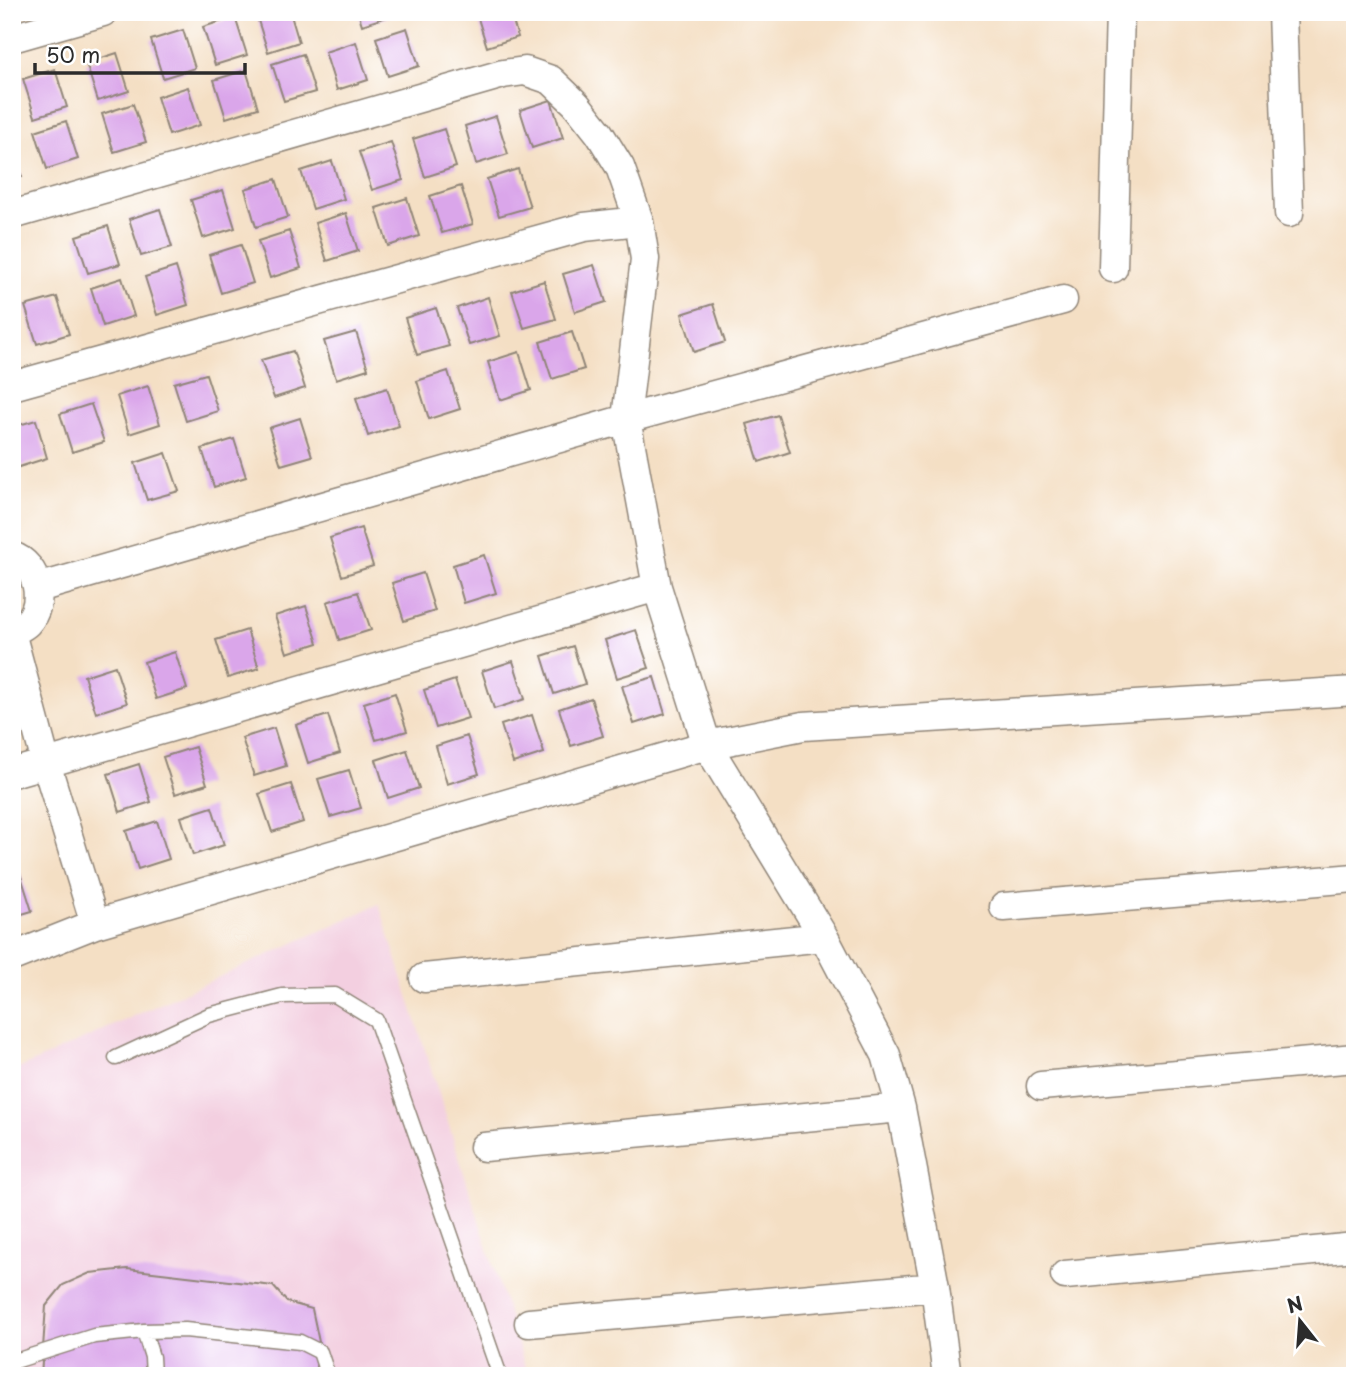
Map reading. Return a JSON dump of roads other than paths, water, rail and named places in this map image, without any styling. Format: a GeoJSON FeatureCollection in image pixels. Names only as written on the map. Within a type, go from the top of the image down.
{"type":"FeatureCollection","features":[{"type":"Feature","properties":{"kind":"street"},"geometry":{"type":"LineString","coordinates":[[12,38],[103,12]]}},
{"type":"Feature","properties":{"kind":"street"},"geometry":{"type":"LineString","coordinates":[[1113,268],[1120,12]]}},
{"type":"Feature","properties":{"kind":"street"},"geometry":{"type":"LineString","coordinates":[[1282,12],[1289,213]]}},
{"type":"Feature","properties":{"kind":"street"},"geometry":{"type":"LineString","coordinates":[[12,215],[503,74],[525,71],[551,80],[576,104],[599,133],[620,167],[639,221],[645,259],[626,419],[657,587],[707,745],[824,937],[886,1055],[901,1108],[935,1287],[947,1376]]}},
{"type":"Feature","properties":{"kind":"street"},"geometry":{"type":"LineString","coordinates":[[12,386],[584,227],[639,221]]}},
{"type":"Feature","properties":{"kind":"street"},"geometry":{"type":"LineString","coordinates":[[38,588],[626,419],[1063,300]]}},
{"type":"Feature","properties":{"kind":"street"},"geometry":{"type":"LineString","coordinates":[[12,556],[18,558],[31,571],[38,588],[37,606],[27,622],[12,634],[46,763],[95,924]]}},
{"type":"Feature","properties":{"kind":"street"},"geometry":{"type":"LineString","coordinates":[[12,773],[657,587]]}},
{"type":"Feature","properties":{"kind":"street"},"geometry":{"type":"LineString","coordinates":[[12,957],[95,924],[707,745],[803,726],[1355,691]]}},
{"type":"Feature","properties":{"kind":"street"},"geometry":{"type":"LineString","coordinates":[[1004,907],[1355,878]]}},
{"type":"Feature","properties":{"kind":"street"},"geometry":{"type":"LineString","coordinates":[[424,978],[824,937]]}},
{"type":"Feature","properties":{"kind":"street"},"geometry":{"type":"LineString","coordinates":[[1041,1086],[1355,1058]]}},
{"type":"Feature","properties":{"kind":"street"},"geometry":{"type":"LineString","coordinates":[[484,1147],[901,1108]]}},
{"type":"Feature","properties":{"kind":"street"},"geometry":{"type":"LineString","coordinates":[[1065,1275],[1355,1247]]}},
{"type":"Feature","properties":{"kind":"street"},"geometry":{"type":"LineString","coordinates":[[529,1323],[935,1287]]}},
{"type":"Feature","properties":{"kind":"lane"},"geometry":{"type":"LineString","coordinates":[[116,1058],[209,1015],[282,996],[335,995],[376,1020],[500,1376]]}},
{"type":"Feature","properties":{"kind":"lane"},"geometry":{"type":"LineString","coordinates":[[12,1362],[94,1336],[144,1331],[195,1331],[300,1342],[320,1352],[328,1376]]}},
{"type":"Feature","properties":{"kind":"lane"},"geometry":{"type":"LineString","coordinates":[[144,1331],[152,1356],[153,1376]]}}]}
